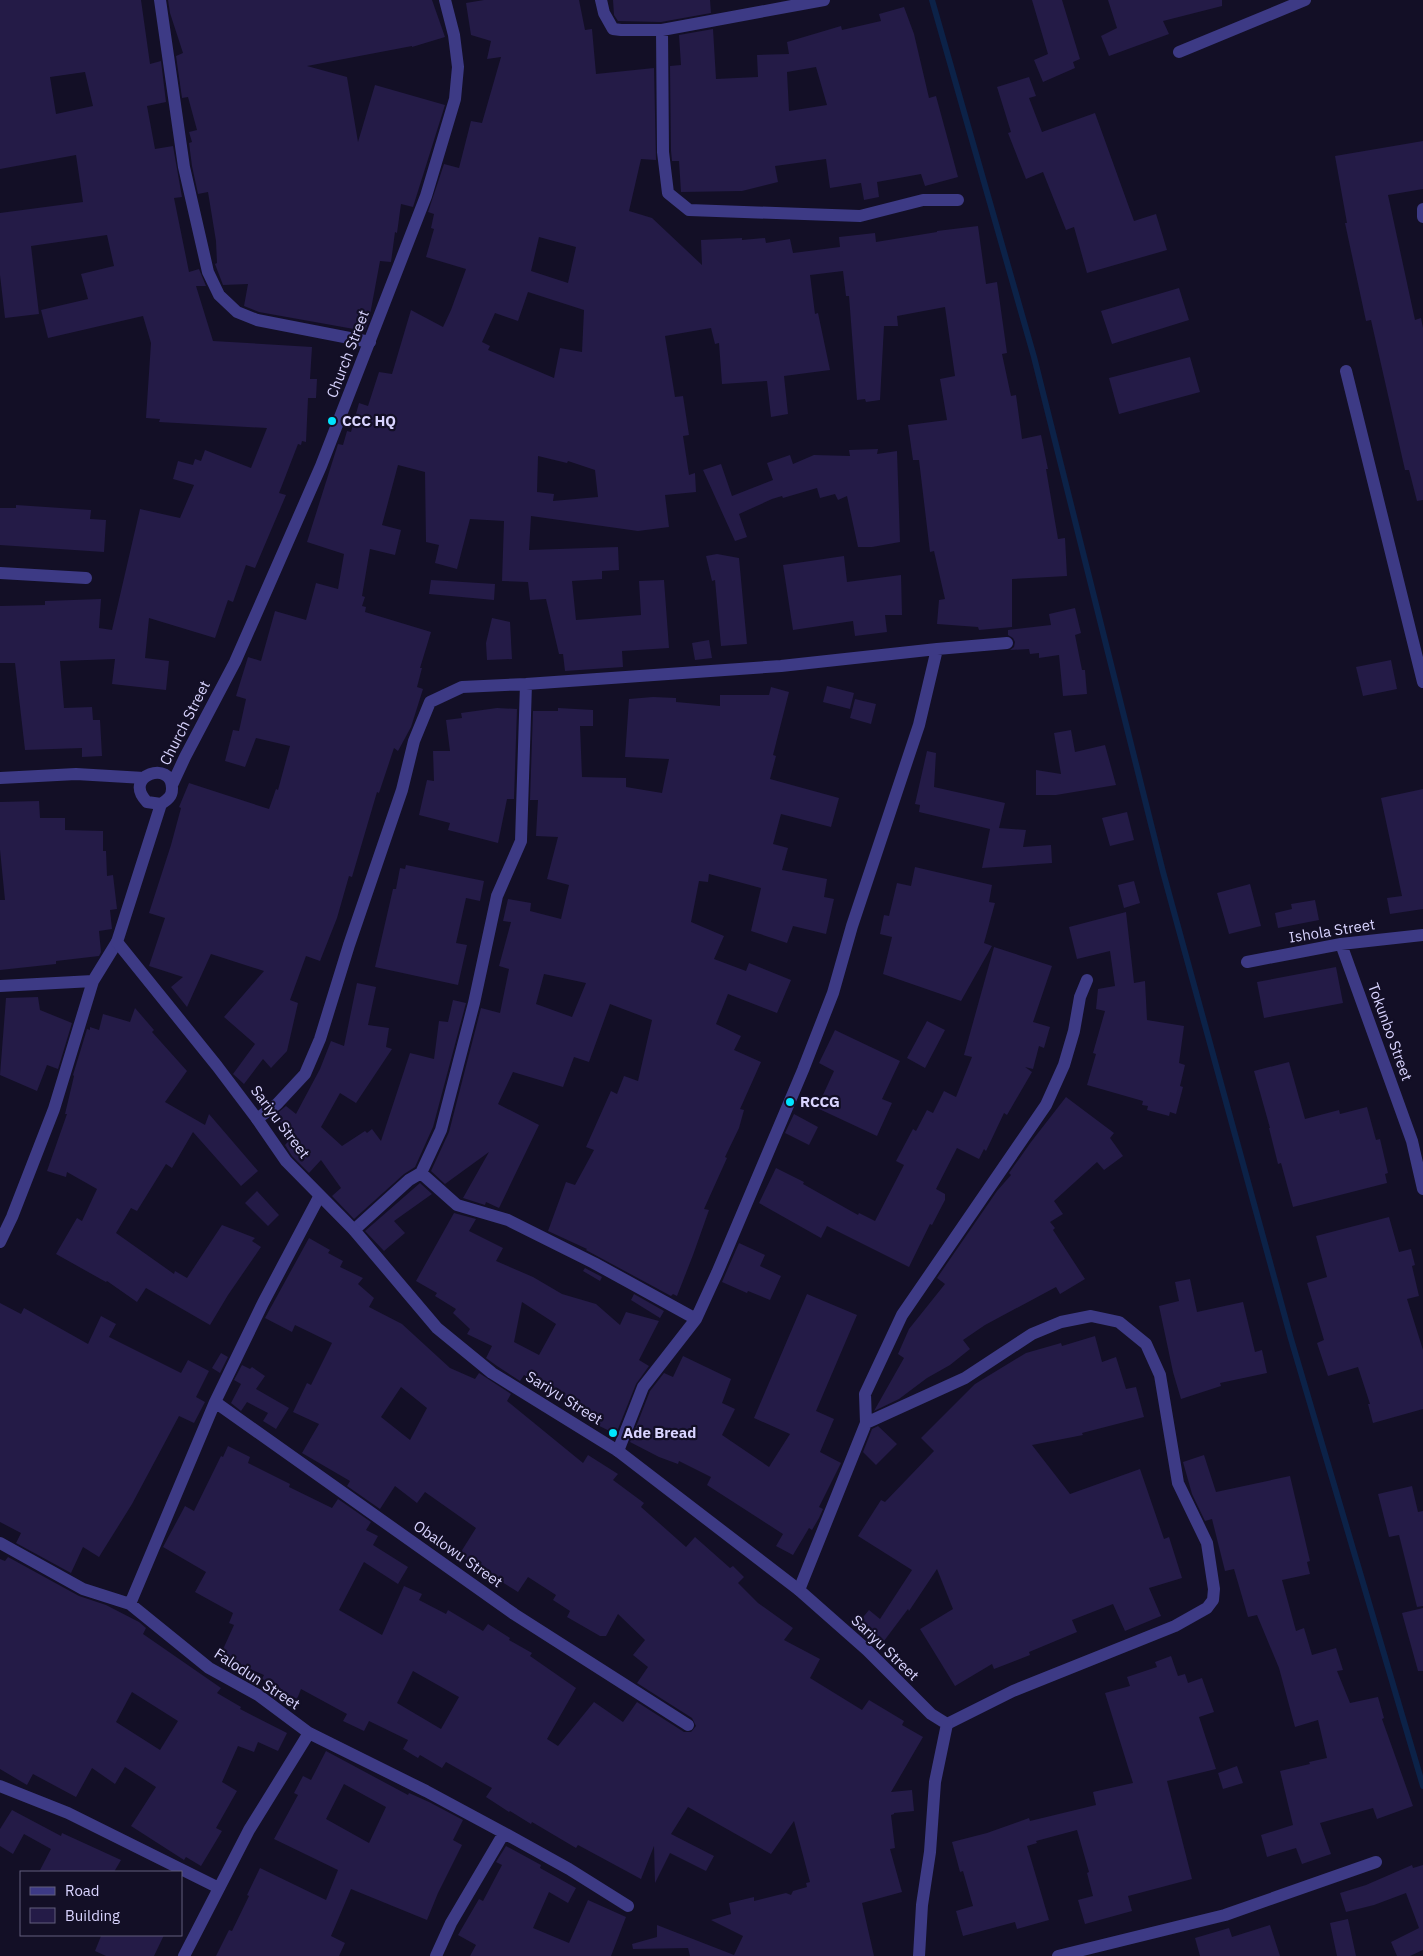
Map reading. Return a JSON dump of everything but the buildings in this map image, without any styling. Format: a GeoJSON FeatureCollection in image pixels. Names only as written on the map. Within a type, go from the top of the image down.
{"type":"FeatureCollection","features":[{"type":"Feature","properties":{"kind":"street"},"geometry":{"type":"LineString","coordinates":[[160,0],[168,41],[184,167],[208,272],[220,295],[237,312],[257,320],[370,342]]}},
{"type":"Feature","properties":{"kind":"street","name":"Church Street"},"geometry":{"type":"LineString","coordinates":[[172,786],[185,757],[235,662],[321,466],[426,196],[455,99],[458,67],[454,35],[444,0]]}},
{"type":"Feature","properties":{"kind":"street"},"geometry":{"type":"LineString","coordinates":[[601,0],[604,13],[613,29],[637,31],[662,30],[820,0]]}},
{"type":"Feature","properties":{"kind":"street"},"geometry":{"type":"LineString","coordinates":[[1179,52],[1305,0]]}},
{"type":"Feature","properties":{"kind":"street"},"geometry":{"type":"LineString","coordinates":[[662,30],[663,152],[668,193],[689,210],[860,216],[923,200],[958,200]]}},
{"type":"Feature","properties":{"kind":"street"},"geometry":{"type":"LineString","coordinates":[[1423,209],[1423,217]]}},
{"type":"Feature","properties":{"kind":"street"},"geometry":{"type":"LineString","coordinates":[[1346,371],[1423,682]]}},
{"type":"Feature","properties":{"kind":"street"},"geometry":{"type":"LineString","coordinates":[[0,573],[86,578]]}},
{"type":"Feature","properties":{"kind":"street"},"geometry":{"type":"LineString","coordinates":[[257,1119],[277,1104],[305,1074],[320,1039],[349,945],[402,790],[414,741],[430,702],[462,687],[781,666],[1007,643]]}},
{"type":"Feature","properties":{"kind":"street"},"geometry":{"type":"LineString","coordinates":[[618,1451],[643,1387],[696,1319],[803,1070],[833,993],[852,926],[919,725],[937,649]]}},
{"type":"Feature","properties":{"kind":"street"},"geometry":{"type":"LineString","coordinates":[[354,1230],[409,1180],[422,1173],[441,1130],[460,1060],[496,896],[521,841],[526,684]]}},
{"type":"Feature","properties":{"kind":"street"},"geometry":{"type":"LineString","coordinates":[[156,772],[169,778],[172,786],[172,793],[168,800],[161,804],[147,802],[140,791],[140,784],[144,778],[156,772]]}},
{"type":"Feature","properties":{"kind":"street"},"geometry":{"type":"LineString","coordinates":[[0,778],[76,774],[144,778]]}},
{"type":"Feature","properties":{"kind":"street"},"geometry":{"type":"LineString","coordinates":[[0,1242],[12,1217],[54,1109],[93,981],[117,942],[161,804]]}},
{"type":"Feature","properties":{"kind":"street","name":"Ishola Street"},"geometry":{"type":"LineString","coordinates":[[1247,962],[1342,944],[1423,935]]}},
{"type":"Feature","properties":{"kind":"street","name":"Sariyu Street"},"geometry":{"type":"LineString","coordinates":[[117,942],[217,1066],[286,1161],[354,1230],[437,1328],[492,1373],[618,1451],[799,1590],[867,1650],[931,1714],[947,1724]]}},
{"type":"Feature","properties":{"kind":"street","name":"Tokunbo Street"},"geometry":{"type":"LineString","coordinates":[[1342,944],[1412,1141],[1423,1189]]}},
{"type":"Feature","properties":{"kind":"street"},"geometry":{"type":"LineString","coordinates":[[799,1590],[866,1423],[865,1394],[902,1315],[1046,1105],[1064,1065],[1074,1031],[1080,997],[1087,980]]}},
{"type":"Feature","properties":{"kind":"street"},"geometry":{"type":"LineString","coordinates":[[0,986],[93,981]]}},
{"type":"Feature","properties":{"kind":"street"},"geometry":{"type":"LineString","coordinates":[[422,1173],[456,1205],[508,1220],[594,1263],[696,1319]]}},
{"type":"Feature","properties":{"kind":"street"},"geometry":{"type":"LineString","coordinates":[[130,1604],[214,1402],[319,1196]]}},
{"type":"Feature","properties":{"kind":"street"},"geometry":{"type":"LineString","coordinates":[[866,1423],[965,1378],[1032,1334],[1061,1322],[1091,1316],[1119,1322],[1146,1344],[1160,1375],[1178,1483],[1207,1543],[1214,1590],[1213,1600],[1207,1608],[1175,1626],[1013,1691],[947,1724],[936,1782],[930,1852],[922,1905],[919,1956]]}},
{"type":"Feature","properties":{"kind":"street","name":"Obalowu Street"},"geometry":{"type":"LineString","coordinates":[[214,1402],[514,1614],[688,1725]]}},
{"type":"Feature","properties":{"kind":"street","name":"Falodun Street"},"geometry":{"type":"LineString","coordinates":[[0,1543],[83,1589],[130,1604],[209,1668],[258,1695],[308,1733],[426,1791],[504,1833],[569,1869],[628,1906]]}},
{"type":"Feature","properties":{"kind":"street"},"geometry":{"type":"LineString","coordinates":[[184,1956],[249,1830],[308,1733]]}},
{"type":"Feature","properties":{"kind":"street"},"geometry":{"type":"LineString","coordinates":[[0,1786],[68,1813],[219,1888]]}},
{"type":"Feature","properties":{"kind":"street"},"geometry":{"type":"LineString","coordinates":[[436,1956],[451,1923],[504,1833]]}},
{"type":"Feature","properties":{"kind":"street"},"geometry":{"type":"LineString","coordinates":[[1058,1956],[1226,1915],[1376,1862]]}},
{"type":"Feature","properties":{"kind":"waterway"},"geometry":{"type":"LineString","coordinates":[[932,0],[1034,357],[1163,872],[1291,1339],[1423,1786]]}},
{"type":"Feature","properties":{"kind":"place","name":"CCC HQ"},"geometry":{"type":"Point","coordinates":[332,421]}},
{"type":"Feature","properties":{"kind":"place","name":"RCCG"},"geometry":{"type":"Point","coordinates":[790,1102]}},
{"type":"Feature","properties":{"kind":"place","name":"Ade Bread"},"geometry":{"type":"Point","coordinates":[613,1433]}}]}
